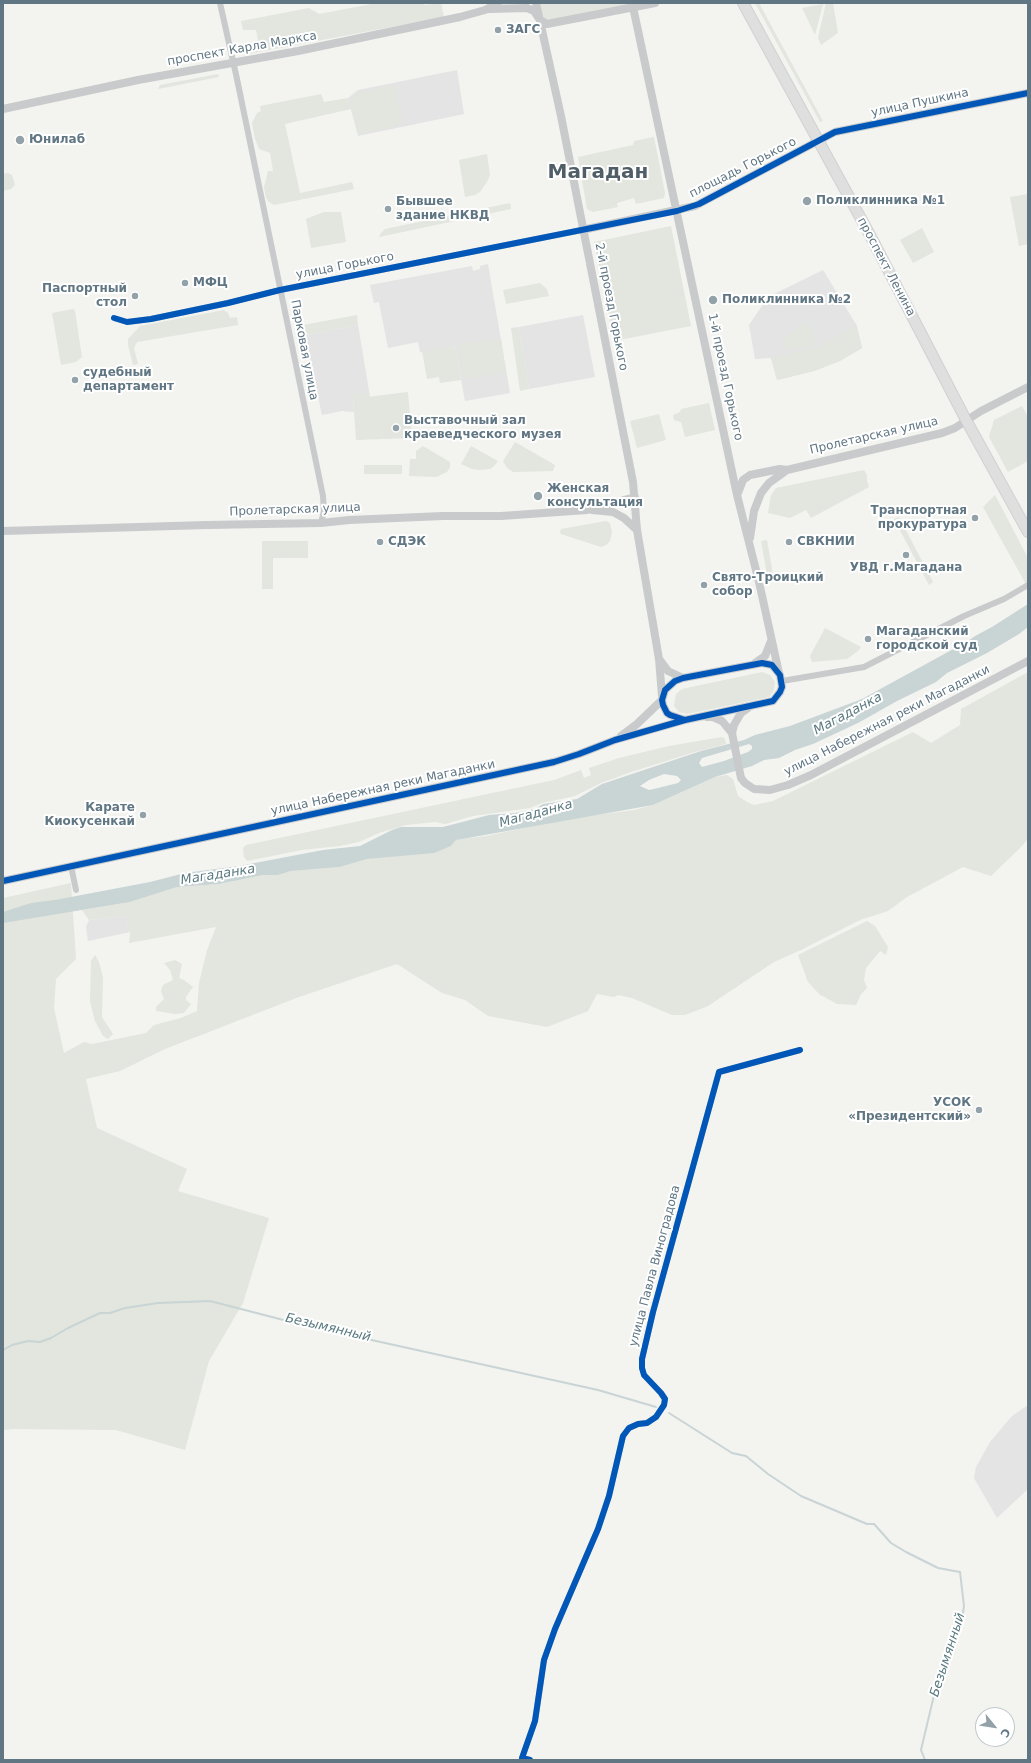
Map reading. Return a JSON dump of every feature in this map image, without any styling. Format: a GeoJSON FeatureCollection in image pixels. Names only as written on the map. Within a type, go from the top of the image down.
{"type":"FeatureCollection","features":[{"type":"Feature","properties":{"kind":"main road","name":"проспект Ленина"},"geometry":{"type":"LineString","coordinates":[[743,3],[871,237],[966,420],[1028,532]]}},
{"type":"Feature","properties":{"kind":"street","name":"Парковая улица"},"geometry":{"type":"LineString","coordinates":[[220,3],[323,496],[324,510],[321,523]]}},
{"type":"Feature","properties":{"kind":"street","name":"проспект Карла Маркса"},"geometry":{"type":"LineString","coordinates":[[3,109],[138,80],[298,51],[460,17],[485,10],[498,3]]}},
{"type":"Feature","properties":{"kind":"street"},"geometry":{"type":"LineString","coordinates":[[536,3],[540,20],[545,24],[656,3]]}},
{"type":"Feature","properties":{"kind":"street","name":"1-й проезд Горького"},"geometry":{"type":"LineString","coordinates":[[633,7],[737,495],[749,540]]}},
{"type":"Feature","properties":{"kind":"street","name":"проспект Карла Маркса"},"geometry":{"type":"LineString","coordinates":[[485,10],[527,8],[534,11],[540,20]]}},
{"type":"Feature","properties":{"kind":"street","name":"2-й проезд Горького"},"geometry":{"type":"LineString","coordinates":[[540,20],[561,116],[582,230],[633,482],[637,530]]}},
{"type":"Feature","properties":{"kind":"street","name":"улица Пушкина"},"geometry":{"type":"LineString","coordinates":[[818,141],[840,131],[1028,93]]}},
{"type":"Feature","properties":{"kind":"street","name":"площадь Горького"},"geometry":{"type":"LineString","coordinates":[[582,230],[677,211],[699,204],[818,141]]}},
{"type":"Feature","properties":{"kind":"street","name":"улица Горького"},"geometry":{"type":"LineString","coordinates":[[114,318],[128,322],[150,319],[228,303],[280,290],[582,230]]}},
{"type":"Feature","properties":{"kind":"street","name":"Пролетарская улица"},"geometry":{"type":"LineString","coordinates":[[750,475],[780,469],[787,470],[937,435],[955,428],[981,411],[1028,387]]}},
{"type":"Feature","properties":{"kind":"street"},"geometry":{"type":"LineString","coordinates":[[732,467],[739,473],[750,475]]}},
{"type":"Feature","properties":{"kind":"street","name":"Пролетарская улица"},"geometry":{"type":"LineString","coordinates":[[781,678],[771,641],[749,540],[754,511],[761,493],[769,483],[787,470]]}},
{"type":"Feature","properties":{"kind":"street"},"geometry":{"type":"LineString","coordinates":[[737,495],[743,480],[750,475]]}},
{"type":"Feature","properties":{"kind":"street","name":"Пролетарская улица"},"geometry":{"type":"LineString","coordinates":[[587,510],[635,497]]}},
{"type":"Feature","properties":{"kind":"street","name":"Пролетарская улица"},"geometry":{"type":"LineString","coordinates":[[3,531],[321,523],[404,518],[501,516],[587,510],[613,512],[624,518],[637,530]]}},
{"type":"Feature","properties":{"kind":"street"},"geometry":{"type":"LineString","coordinates":[[637,530],[659,659],[662,700],[667,713],[684,720]]}},
{"type":"Feature","properties":{"kind":"street"},"geometry":{"type":"LineString","coordinates":[[659,659],[668,671],[683,678],[762,663],[772,665],[781,678],[864,667],[964,616],[1004,599],[1028,585]]}},
{"type":"Feature","properties":{"kind":"street"},"geometry":{"type":"LineString","coordinates":[[754,664],[765,656],[771,641]]}},
{"type":"Feature","properties":{"kind":"street","name":"улица Набережная реки Магаданки"},"geometry":{"type":"LineString","coordinates":[[732,733],[741,778],[747,785],[758,790],[774,789],[812,775],[1028,661]]}},
{"type":"Feature","properties":{"kind":"street","name":"улица Набережная реки Магаданки"},"geometry":{"type":"LineString","coordinates":[[615,740],[637,724],[662,700],[667,687],[683,678]]}},
{"type":"Feature","properties":{"kind":"street","name":"улица Набережная реки Магаданки"},"geometry":{"type":"LineString","coordinates":[[3,881],[525,769],[579,754],[615,740],[684,720],[763,704],[777,698],[780,692],[781,678]]}},
{"type":"Feature","properties":{"kind":"street"},"geometry":{"type":"LineString","coordinates":[[732,733],[734,725],[741,713],[750,706]]}},
{"type":"Feature","properties":{"kind":"street"},"geometry":{"type":"LineString","coordinates":[[696,717],[718,719],[726,724],[732,733]]}},
{"type":"Feature","properties":{"kind":"street"},"geometry":{"type":"LineString","coordinates":[[71,866],[76,890]]}},
{"type":"Feature","properties":{"kind":"street","name":"улица Павла Виноградова"},"geometry":{"type":"LineString","coordinates":[[530,1760],[522,1758],[535,1721],[544,1660],[557,1622],[600,1523],[609,1496],[623,1436],[629,1428],[638,1424],[647,1423],[656,1417],[664,1405],[665,1399],[644,1375],[642,1359],[653,1312],[719,1072],[800,1050]]}},
{"type":"Feature","properties":{"kind":"shaded area"},"geometry":{"type":"Polygon","coordinates":[[[377,3],[424,3],[424,5],[441,3],[444,17],[248,54],[247,48],[258,40],[256,30],[243,30],[241,21],[309,8],[319,14],[377,3]]]}},
{"type":"Feature","properties":{"kind":"shaded area"},"geometry":{"type":"Polygon","coordinates":[[[536,3],[655,3],[545,24],[536,3]]]}},
{"type":"Feature","properties":{"kind":"shaded area"},"geometry":{"type":"Polygon","coordinates":[[[755,3],[759,3],[823,121],[820,122],[755,3]]]}},
{"type":"Feature","properties":{"kind":"shaded area"},"geometry":{"type":"Polygon","coordinates":[[[826,3],[833,3],[838,33],[821,45],[818,38],[826,3]]]}},
{"type":"Feature","properties":{"kind":"shaded area"},"geometry":{"type":"Polygon","coordinates":[[[823,4],[815,35],[802,8],[823,4]]]}},
{"type":"Feature","properties":{"kind":"shaded area"},"geometry":{"type":"Polygon","coordinates":[[[457,70],[464,114],[358,136],[348,98],[358,90],[457,70]]]}},
{"type":"Feature","properties":{"kind":"shaded area"},"geometry":{"type":"Polygon","coordinates":[[[218,74],[219,77],[158,89],[160,85],[218,74]]]}},
{"type":"Feature","properties":{"kind":"shaded area"},"geometry":{"type":"Polygon","coordinates":[[[395,85],[403,124],[359,134],[351,99],[361,92],[395,85]]]}},
{"type":"Feature","properties":{"kind":"shaded area"},"geometry":{"type":"Polygon","coordinates":[[[321,94],[324,102],[348,98],[351,109],[285,124],[300,193],[352,182],[354,189],[274,205],[266,198],[264,187],[268,171],[273,171],[270,153],[259,149],[255,139],[252,123],[257,113],[261,111],[260,106],[321,94]]]}},
{"type":"Feature","properties":{"kind":"shaded area"},"geometry":{"type":"Polygon","coordinates":[[[654,137],[665,193],[664,198],[636,204],[634,198],[617,203],[618,207],[593,212],[587,209],[578,157],[633,145],[634,141],[654,137]]]}},
{"type":"Feature","properties":{"kind":"shaded area"},"geometry":{"type":"Polygon","coordinates":[[[487,154],[490,175],[487,182],[480,192],[475,195],[465,197],[459,160],[487,154]]]}},
{"type":"Feature","properties":{"kind":"shaded area"},"geometry":{"type":"Polygon","coordinates":[[[8,173],[12,175],[15,185],[11,189],[3,191],[3,174],[8,173]]]}},
{"type":"Feature","properties":{"kind":"shaded area"},"geometry":{"type":"Polygon","coordinates":[[[1028,194],[1028,244],[1019,246],[1010,197],[1028,194]]]}},
{"type":"Feature","properties":{"kind":"shaded area"},"geometry":{"type":"Polygon","coordinates":[[[510,203],[511,209],[379,237],[385,229],[510,203]]]}},
{"type":"Feature","properties":{"kind":"shaded area"},"geometry":{"type":"Polygon","coordinates":[[[324,212],[341,212],[346,242],[311,248],[306,219],[324,212]]]}},
{"type":"Feature","properties":{"kind":"shaded area"},"geometry":{"type":"Polygon","coordinates":[[[671,226],[691,326],[614,341],[594,242],[671,226]]]}},
{"type":"Feature","properties":{"kind":"shaded area"},"geometry":{"type":"Polygon","coordinates":[[[922,228],[934,252],[913,263],[900,240],[922,228]]]}},
{"type":"Feature","properties":{"kind":"shaded area"},"geometry":{"type":"Polygon","coordinates":[[[488,264],[510,393],[465,401],[455,346],[420,352],[418,342],[388,348],[379,302],[374,303],[370,285],[472,266],[473,271],[480,269],[480,266],[488,264]]]}},
{"type":"Feature","properties":{"kind":"shaded area"},"geometry":{"type":"Polygon","coordinates":[[[823,270],[857,326],[862,348],[840,361],[814,371],[777,380],[771,358],[755,359],[749,325],[768,297],[823,270]]]}},
{"type":"Feature","properties":{"kind":"shaded area"},"geometry":{"type":"Polygon","coordinates":[[[540,283],[547,289],[549,296],[506,304],[503,290],[540,283]]]}},
{"type":"Feature","properties":{"kind":"shaded area"},"geometry":{"type":"Polygon","coordinates":[[[73,309],[75,311],[82,357],[76,362],[61,365],[52,313],[73,309]]]}},
{"type":"Feature","properties":{"kind":"shaded area"},"geometry":{"type":"Polygon","coordinates":[[[224,310],[228,313],[230,318],[237,317],[238,325],[137,342],[134,348],[138,364],[133,365],[128,339],[140,326],[224,310]]]}},
{"type":"Feature","properties":{"kind":"shaded area"},"geometry":{"type":"Polygon","coordinates":[[[357,315],[358,325],[305,335],[303,325],[357,315]]]}},
{"type":"Feature","properties":{"kind":"shaded area"},"geometry":{"type":"Polygon","coordinates":[[[583,315],[595,377],[529,389],[519,327],[583,315]]]}},
{"type":"Feature","properties":{"kind":"shaded area"},"geometry":{"type":"Polygon","coordinates":[[[806,322],[815,337],[814,345],[783,350],[782,340],[806,322]]]}},
{"type":"Feature","properties":{"kind":"shaded area"},"geometry":{"type":"Polygon","coordinates":[[[856,324],[862,348],[840,361],[814,371],[777,380],[771,358],[812,349],[827,343],[856,324]]]}},
{"type":"Feature","properties":{"kind":"shaded area"},"geometry":{"type":"Polygon","coordinates":[[[358,325],[370,397],[353,395],[354,412],[342,411],[322,415],[305,335],[358,325]]]}},
{"type":"Feature","properties":{"kind":"shaded area"},"geometry":{"type":"Polygon","coordinates":[[[519,327],[529,389],[520,391],[511,328],[519,327]]]}},
{"type":"Feature","properties":{"kind":"shaded area"},"geometry":{"type":"Polygon","coordinates":[[[501,338],[506,372],[464,379],[459,345],[501,338]]]}},
{"type":"Feature","properties":{"kind":"shaded area"},"geometry":{"type":"Polygon","coordinates":[[[455,346],[461,380],[440,383],[439,377],[427,379],[422,351],[455,346]]]}},
{"type":"Feature","properties":{"kind":"shaded area"},"geometry":{"type":"Polygon","coordinates":[[[408,392],[412,438],[356,440],[353,395],[365,393],[367,397],[408,392]]]}},
{"type":"Feature","properties":{"kind":"shaded area"},"geometry":{"type":"Polygon","coordinates":[[[709,403],[715,430],[685,437],[681,422],[674,420],[673,415],[680,412],[681,409],[709,403]]]}},
{"type":"Feature","properties":{"kind":"shaded area"},"geometry":{"type":"Polygon","coordinates":[[[1022,406],[1028,417],[1028,461],[1008,472],[989,437],[994,420],[1022,406]]]}},
{"type":"Feature","properties":{"kind":"shaded area"},"geometry":{"type":"Polygon","coordinates":[[[659,414],[666,440],[637,448],[630,421],[659,414]]]}},
{"type":"Feature","properties":{"kind":"shaded area"},"geometry":{"type":"Polygon","coordinates":[[[515,442],[555,465],[553,471],[513,472],[507,468],[503,461],[515,442]]]}},
{"type":"Feature","properties":{"kind":"shaded area"},"geometry":{"type":"Polygon","coordinates":[[[423,446],[450,462],[450,467],[447,472],[436,477],[409,476],[410,459],[416,459],[416,451],[423,446]]]}},
{"type":"Feature","properties":{"kind":"shaded area"},"geometry":{"type":"Polygon","coordinates":[[[471,446],[498,461],[490,469],[479,470],[472,469],[461,464],[471,446]]]}},
{"type":"Feature","properties":{"kind":"shaded area"},"geometry":{"type":"Polygon","coordinates":[[[364,465],[402,465],[402,474],[364,474],[364,465]]]}},
{"type":"Feature","properties":{"kind":"shaded area"},"geometry":{"type":"Polygon","coordinates":[[[864,470],[867,475],[869,487],[811,518],[806,510],[790,518],[768,513],[771,495],[776,488],[864,470]]]}},
{"type":"Feature","properties":{"kind":"shaded area"},"geometry":{"type":"Polygon","coordinates":[[[995,495],[1028,558],[1027,586],[983,507],[995,495]]]}},
{"type":"Feature","properties":{"kind":"shaded area"},"geometry":{"type":"Polygon","coordinates":[[[899,517],[933,582],[929,585],[894,519],[899,517]]]}},
{"type":"Feature","properties":{"kind":"shaded area"},"geometry":{"type":"Polygon","coordinates":[[[606,521],[610,523],[612,532],[610,541],[601,547],[561,534],[560,532],[561,529],[606,521]]]}},
{"type":"Feature","properties":{"kind":"shaded area"},"geometry":{"type":"Polygon","coordinates":[[[767,540],[774,580],[768,581],[761,541],[767,540]]]}},
{"type":"Feature","properties":{"kind":"shaded area"},"geometry":{"type":"Polygon","coordinates":[[[262,541],[308,541],[308,558],[273,558],[273,589],[262,589],[262,541]]]}},
{"type":"Feature","properties":{"kind":"shaded area"},"geometry":{"type":"Polygon","coordinates":[[[825,628],[861,647],[847,659],[812,662],[810,656],[825,628]]]}},
{"type":"Feature","properties":{"kind":"shaded area"},"geometry":{"type":"Polygon","coordinates":[[[762,672],[770,675],[775,682],[774,690],[769,697],[687,714],[679,712],[674,706],[676,694],[682,689],[762,672]]]}},
{"type":"Feature","properties":{"kind":"shaded area"},"geometry":{"type":"Polygon","coordinates":[[[1028,672],[1028,839],[1019,849],[991,876],[963,867],[907,897],[888,911],[860,920],[774,962],[708,1006],[685,1015],[672,1015],[632,998],[618,995],[614,997],[597,994],[588,1011],[547,1027],[488,1016],[465,1000],[442,993],[397,964],[299,997],[165,1049],[120,1071],[86,1079],[97,1128],[187,1169],[178,1191],[269,1218],[243,1303],[209,1361],[185,1450],[116,1430],[3,1430],[3,898],[71,883],[76,959],[56,979],[54,1008],[64,1053],[84,1042],[92,1044],[146,1033],[154,1025],[181,1018],[197,1011],[199,983],[207,950],[216,927],[129,943],[130,932],[125,916],[89,920],[82,910],[130,902],[177,887],[219,884],[263,875],[278,875],[291,871],[340,867],[367,859],[446,848],[451,846],[456,840],[486,836],[567,819],[634,810],[653,805],[715,777],[727,775],[733,779],[738,796],[747,802],[754,805],[773,801],[913,732],[931,743],[960,725],[961,709],[1028,672]]]}},
{"type":"Feature","properties":{"kind":"shaded area"},"geometry":{"type":"Polygon","coordinates":[[[722,737],[725,739],[726,744],[631,772],[601,783],[575,796],[542,803],[530,808],[473,816],[445,824],[435,822],[406,825],[379,833],[359,842],[340,846],[302,850],[247,861],[244,857],[243,848],[246,845],[554,780],[581,770],[584,778],[591,775],[589,768],[619,758],[669,746],[722,737]]]}},
{"type":"Feature","properties":{"kind":"shaded area"},"geometry":{"type":"Polygon","coordinates":[[[125,916],[130,932],[88,941],[86,927],[89,920],[125,916]]]}},
{"type":"Feature","properties":{"kind":"shaded area"},"geometry":{"type":"Polygon","coordinates":[[[867,921],[875,926],[888,947],[886,955],[880,951],[866,968],[864,980],[867,988],[861,994],[856,1005],[837,1004],[819,994],[808,982],[798,955],[867,921]]]}},
{"type":"Feature","properties":{"kind":"shaded area"},"geometry":{"type":"Polygon","coordinates":[[[95,955],[99,962],[103,977],[102,1017],[113,1034],[108,1039],[103,1036],[95,1021],[90,1002],[91,961],[95,955]]]}},
{"type":"Feature","properties":{"kind":"shaded area"},"geometry":{"type":"Polygon","coordinates":[[[175,960],[182,964],[179,978],[193,987],[186,997],[186,1000],[191,1004],[184,1013],[175,1014],[156,1011],[156,1007],[164,999],[161,991],[163,985],[173,980],[170,970],[164,963],[175,960]]]}},
{"type":"Feature","properties":{"kind":"shaded area"},"geometry":{"type":"Polygon","coordinates":[[[1028,1405],[1028,1489],[997,1518],[974,1478],[976,1467],[990,1442],[1012,1416],[1028,1405]]]}},
{"type":"Feature","properties":{"kind":"water","name":"Магаданка"},"geometry":{"type":"Polygon","coordinates":[[[1028,604],[1028,627],[987,653],[947,673],[936,682],[897,701],[858,723],[813,744],[795,750],[779,758],[764,760],[752,766],[715,777],[653,805],[456,840],[451,846],[434,853],[367,859],[340,867],[291,871],[278,875],[263,875],[219,884],[177,887],[130,902],[3,923],[3,912],[31,903],[55,900],[150,882],[185,873],[239,866],[323,850],[360,846],[401,827],[443,827],[489,815],[515,813],[535,809],[543,804],[577,799],[602,784],[701,751],[790,726],[862,699],[992,627],[1028,604]],[[749,744],[702,758],[699,763],[702,767],[748,752],[752,749],[752,746],[749,744]],[[664,774],[649,780],[640,786],[649,790],[678,783],[681,780],[677,776],[664,774]]]}},
{"type":"Feature","properties":{"kind":"waterway","name":"Безымянный"},"geometry":{"type":"LineString","coordinates":[[3,1350],[12,1345],[28,1341],[40,1342],[51,1338],[100,1313],[110,1313],[125,1308],[158,1303],[210,1301],[299,1324],[598,1390],[656,1407]]}},
{"type":"Feature","properties":{"kind":"waterway","name":"Безымянный"},"geometry":{"type":"LineString","coordinates":[[669,1413],[732,1453],[746,1456],[768,1474],[801,1496],[867,1524],[874,1524],[891,1543],[906,1552],[938,1568],[960,1572],[964,1606],[962,1620],[935,1691],[921,1750],[925,1760]]}},
{"type":"Feature","properties":{"kind":"cycle path"},"geometry":{"type":"LineString","coordinates":[[114,318],[127,322],[151,319],[228,303],[280,290],[677,211],[699,204],[835,132],[1028,93]]}},
{"type":"Feature","properties":{"kind":"cycle path"},"geometry":{"type":"LineString","coordinates":[[3,881],[554,762],[615,740],[685,720],[773,701],[782,687],[780,675],[772,665],[762,663],[683,678],[675,681],[665,690],[662,700],[663,705],[667,713],[685,720]]}},
{"type":"Feature","properties":{"kind":"cycle path"},"geometry":{"type":"LineString","coordinates":[[530,1760],[522,1758],[535,1721],[544,1660],[555,1629],[598,1529],[609,1496],[623,1436],[629,1428],[638,1424],[647,1423],[656,1417],[664,1405],[665,1399],[644,1375],[642,1359],[653,1312],[719,1072],[800,1050]]}},
{"type":"Feature","properties":{"kind":"place","name":"ЗАГС"},"geometry":{"type":"Point","coordinates":[498,30]}},
{"type":"Feature","properties":{"kind":"place","name":"Юнилаб"},"geometry":{"type":"Point","coordinates":[20,140]}},
{"type":"Feature","properties":{"kind":"place","name":"Поликлинника №1"},"geometry":{"type":"Point","coordinates":[807,201]}},
{"type":"Feature","properties":{"kind":"place","name":"Бывшее здание НКВД"},"geometry":{"type":"Point","coordinates":[388,209]}},
{"type":"Feature","properties":{"kind":"place","name":"МФЦ"},"geometry":{"type":"Point","coordinates":[185,283]}},
{"type":"Feature","properties":{"kind":"place","name":"Паспортный стол"},"geometry":{"type":"Point","coordinates":[135,296]}},
{"type":"Feature","properties":{"kind":"place","name":"Поликлинника №2"},"geometry":{"type":"Point","coordinates":[713,300]}},
{"type":"Feature","properties":{"kind":"place","name":"судебный департамент"},"geometry":{"type":"Point","coordinates":[75,380]}},
{"type":"Feature","properties":{"kind":"place","name":"Выставочный зал краеведческого музея"},"geometry":{"type":"Point","coordinates":[396,428]}},
{"type":"Feature","properties":{"kind":"place","name":"Женская консультация"},"geometry":{"type":"Point","coordinates":[538,496]}},
{"type":"Feature","properties":{"kind":"place","name":"Транспортная прокуратура"},"geometry":{"type":"Point","coordinates":[975,518]}},
{"type":"Feature","properties":{"kind":"place","name":"СДЭК"},"geometry":{"type":"Point","coordinates":[380,542]}},
{"type":"Feature","properties":{"kind":"place","name":"СВКНИИ"},"geometry":{"type":"Point","coordinates":[789,542]}},
{"type":"Feature","properties":{"kind":"place","name":"УВД г.Магадана"},"geometry":{"type":"Point","coordinates":[906,555]}},
{"type":"Feature","properties":{"kind":"place","name":"Свято-Троицкий собор"},"geometry":{"type":"Point","coordinates":[704,585]}},
{"type":"Feature","properties":{"kind":"place","name":"Магаданский городской суд"},"geometry":{"type":"Point","coordinates":[868,639]}},
{"type":"Feature","properties":{"kind":"place","name":"Карате Киокусенкай"},"geometry":{"type":"Point","coordinates":[143,815]}},
{"type":"Feature","properties":{"kind":"place","name":"УСОК «Президентский»"},"geometry":{"type":"Point","coordinates":[979,1110]}},
{"type":"Feature","properties":{"kind":"district","name":"Магадан"},"geometry":{"type":"Point","coordinates":[598,173]}}]}
